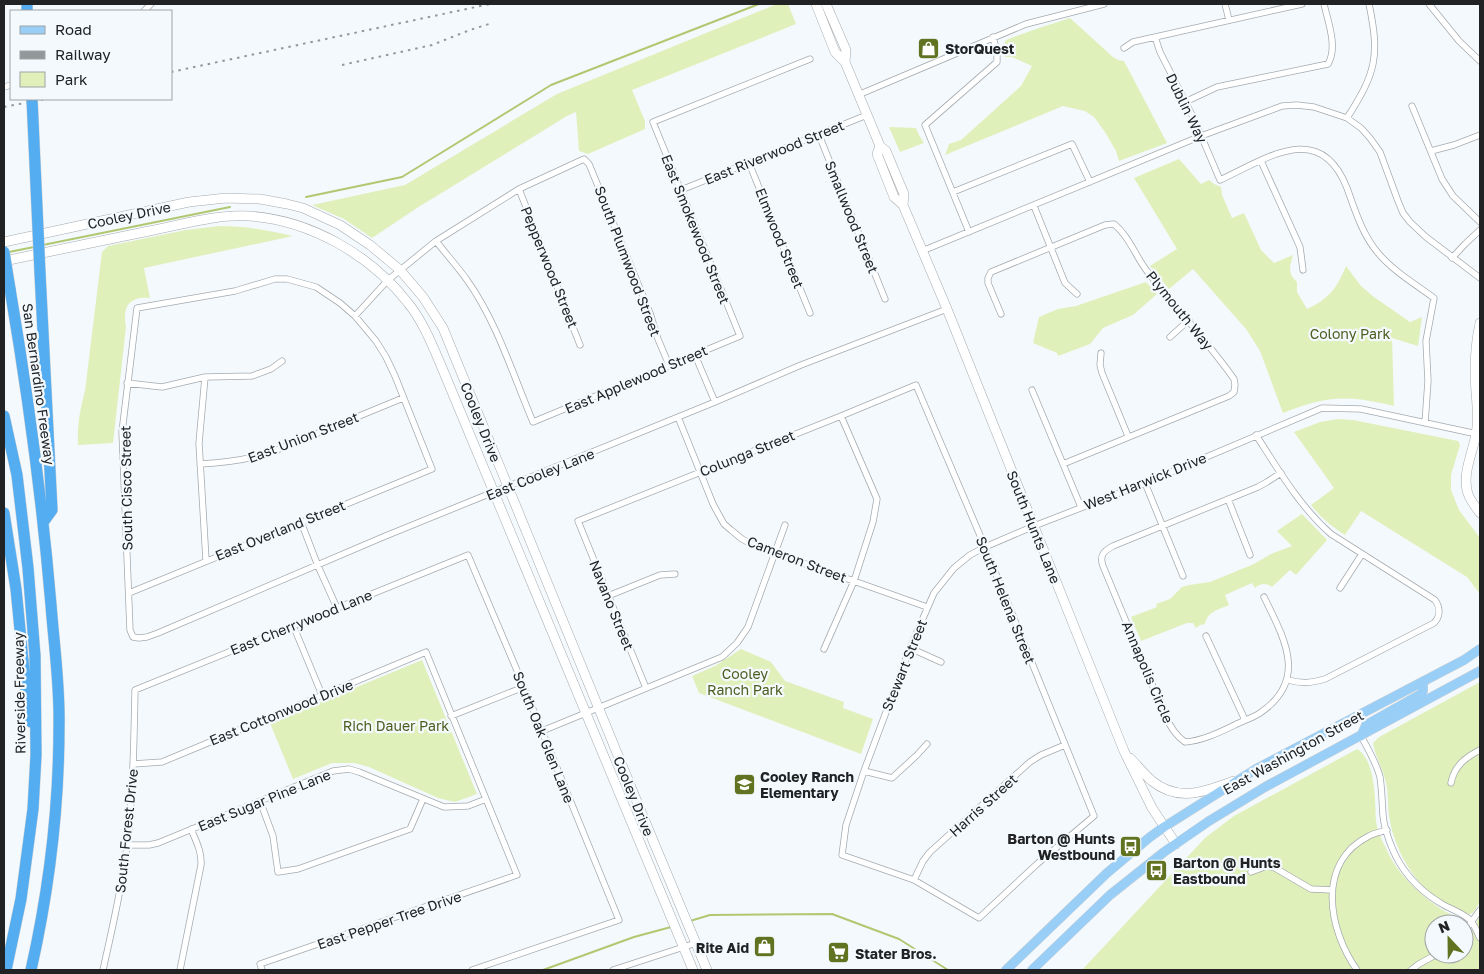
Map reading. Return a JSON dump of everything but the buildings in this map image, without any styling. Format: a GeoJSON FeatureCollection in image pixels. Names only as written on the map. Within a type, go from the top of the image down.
{"type":"FeatureCollection","features":[{"type":"Feature","properties":{"kind":"highway"},"geometry":{"type":"LineString","coordinates":[[31,970],[42,918],[53,837],[60,727],[44,521],[52,510],[32,100]]}},
{"type":"Feature","properties":{"kind":"highway","name":"San Bernardino Freeway"},"geometry":{"type":"LineString","coordinates":[[4,252],[28,400],[44,521]]}},
{"type":"Feature","properties":{"kind":"highway","name":"Riverside Freeway"},"geometry":{"type":"LineString","coordinates":[[4,416],[17,475],[26,550],[35,656],[36,755],[33,809],[22,899],[6,970]]}},
{"type":"Feature","properties":{"kind":"highway"},"geometry":{"type":"LineString","coordinates":[[4,513],[16,589],[27,701],[36,755]]}},
{"type":"Feature","properties":{"kind":"main road","name":"East Washington Street"},"geometry":{"type":"LineString","coordinates":[[1010,969],[1107,873],[1150,837],[1239,779],[1464,660],[1480,649]]}},
{"type":"Feature","properties":{"kind":"main road","name":"East Washington Street"},"geometry":{"type":"LineString","coordinates":[[1032,970],[1110,895],[1176,844],[1265,787],[1480,671]]}},
{"type":"Feature","properties":{"kind":"main road"},"geometry":{"type":"LineString","coordinates":[[1361,736],[1366,725],[1421,694],[1423,682]]}},
{"type":"Feature","properties":{"kind":"street","name":"South Hunts Lane"},"geometry":{"type":"LineString","coordinates":[[816,4],[835,52],[845,62],[880,146],[886,151],[904,194],[903,205],[947,309],[1124,751],[1152,808],[1176,844]]}},
{"type":"Feature","properties":{"kind":"street","name":"South Hunts Lane"},"geometry":{"type":"LineString","coordinates":[[826,4],[846,50],[845,62]]}},
{"type":"Feature","properties":{"kind":"street"},"geometry":{"type":"LineString","coordinates":[[858,95],[1026,24],[1104,4]]}},
{"type":"Feature","properties":{"kind":"street"},"geometry":{"type":"LineString","coordinates":[[1225,4],[1229,20]]}},
{"type":"Feature","properties":{"kind":"street"},"geometry":{"type":"LineString","coordinates":[[1124,48],[1133,42],[1302,4]]}},
{"type":"Feature","properties":{"kind":"street"},"geometry":{"type":"LineString","coordinates":[[1185,102],[1217,86],[1286,74],[1328,64],[1333,53],[1332,39],[1324,4]]}},
{"type":"Feature","properties":{"kind":"street"},"geometry":{"type":"LineString","coordinates":[[1347,118],[1370,77],[1375,54],[1375,37],[1368,4]]}},
{"type":"Feature","properties":{"kind":"street"},"geometry":{"type":"LineString","coordinates":[[1429,4],[1459,41],[1480,62]]}},
{"type":"Feature","properties":{"kind":"street"},"geometry":{"type":"LineString","coordinates":[[969,232],[925,125],[997,62],[998,57],[993,37]]}},
{"type":"Feature","properties":{"kind":"street","name":"Dublin Way"},"geometry":{"type":"LineString","coordinates":[[1155,37],[1160,52],[1220,180],[1260,161]]}},
{"type":"Feature","properties":{"kind":"street","name":"East Smokewood Street"},"geometry":{"type":"LineString","coordinates":[[740,336],[653,122],[810,59]]}},
{"type":"Feature","properties":{"kind":"street"},"geometry":{"type":"LineString","coordinates":[[922,251],[1201,136],[1282,106],[1296,105],[1314,107],[1347,118],[1360,128],[1375,143],[1401,207],[1410,222],[1452,258],[1480,278]]}},
{"type":"Feature","properties":{"kind":"street"},"geometry":{"type":"LineString","coordinates":[[1412,106],[1435,165],[1448,189],[1480,222]]}},
{"type":"Feature","properties":{"kind":"street","name":"East Riverwood Street"},"geometry":{"type":"LineString","coordinates":[[681,190],[867,115]]}},
{"type":"Feature","properties":{"kind":"street","name":"Smallwood Street"},"geometry":{"type":"LineString","coordinates":[[818,135],[885,299]]}},
{"type":"Feature","properties":{"kind":"street"},"geometry":{"type":"LineString","coordinates":[[1431,151],[1480,135]]}},
{"type":"Feature","properties":{"kind":"street"},"geometry":{"type":"LineString","coordinates":[[952,192],[1072,144],[1090,182]]}},
{"type":"Feature","properties":{"kind":"street"},"geometry":{"type":"LineString","coordinates":[[1303,270],[1300,247],[1260,161],[1280,152],[1299,148],[1314,150],[1324,155],[1334,164],[1362,228],[1378,253],[1394,268],[1434,298],[1426,341],[1428,381],[1425,423]]}},
{"type":"Feature","properties":{"kind":"street","name":"South Plumwood Street"},"geometry":{"type":"LineString","coordinates":[[519,189],[584,159],[589,164],[650,313],[669,365]]}},
{"type":"Feature","properties":{"kind":"street","name":"Elmwood Street"},"geometry":{"type":"LineString","coordinates":[[749,163],[810,313]]}},
{"type":"Feature","properties":{"kind":"street"},"geometry":{"type":"LineString","coordinates":[[403,398],[386,357],[376,341],[355,316],[388,280],[436,241],[519,189]]}},
{"type":"Feature","properties":{"kind":"street","name":"Pepperwood Street"},"geometry":{"type":"LineString","coordinates":[[519,189],[580,345]]}},
{"type":"Feature","properties":{"kind":"street","name":"Cooley Drive"},"geometry":{"type":"LineString","coordinates":[[4,242],[189,202],[226,198],[260,199],[303,208],[340,225],[370,245],[400,270],[423,297],[443,328],[707,970]]}},
{"type":"Feature","properties":{"kind":"street"},"geometry":{"type":"LineString","coordinates":[[1034,206],[1065,283],[1078,294]]}},
{"type":"Feature","properties":{"kind":"street","name":"Cooley Drive"},"geometry":{"type":"LineString","coordinates":[[4,261],[204,220],[248,216],[280,221],[330,239],[362,259],[388,280],[409,303],[423,324],[693,970]]}},
{"type":"Feature","properties":{"kind":"street","name":"Plymouth Way"},"geometry":{"type":"LineString","coordinates":[[1001,314],[988,283],[990,272],[1105,225],[1114,224],[1123,233],[1148,272],[1189,320],[1234,379],[1234,392],[1229,396],[1063,464]]}},
{"type":"Feature","properties":{"kind":"street"},"geometry":{"type":"LineString","coordinates":[[1452,258],[1480,230]]}},
{"type":"Feature","properties":{"kind":"street","name":"East Applewood Street"},"geometry":{"type":"LineString","coordinates":[[436,241],[468,281],[481,304],[533,422],[740,336]]}},
{"type":"Feature","properties":{"kind":"street","name":"South Cisco Street"},"geometry":{"type":"LineString","coordinates":[[133,637],[130,630],[122,432],[137,308],[235,291],[275,279],[287,279],[316,287],[340,302],[355,316]]}},
{"type":"Feature","properties":{"kind":"street","name":"East Cooley Lane"},"geometry":{"type":"LineString","coordinates":[[133,637],[147,637],[158,633],[383,537],[508,488],[801,365],[947,309]]}},
{"type":"Feature","properties":{"kind":"street"},"geometry":{"type":"LineString","coordinates":[[1170,337],[1189,320]]}},
{"type":"Feature","properties":{"kind":"street"},"geometry":{"type":"LineString","coordinates":[[1480,323],[1475,352],[1478,416],[1476,434],[1466,473],[1467,491],[1472,503],[1480,513]]}},
{"type":"Feature","properties":{"kind":"street"},"geometry":{"type":"LineString","coordinates":[[1101,353],[1100,365],[1102,373],[1128,436]]}},
{"type":"Feature","properties":{"kind":"street"},"geometry":{"type":"LineString","coordinates":[[696,355],[715,402]]}},
{"type":"Feature","properties":{"kind":"street"},"geometry":{"type":"LineString","coordinates":[[127,383],[162,387],[206,377],[252,376],[271,370],[282,361]]}},
{"type":"Feature","properties":{"kind":"street"},"geometry":{"type":"LineString","coordinates":[[206,377],[199,443],[206,560]]}},
{"type":"Feature","properties":{"kind":"street","name":"Colunga Street"},"geometry":{"type":"LineString","coordinates":[[578,521],[916,385]]}},
{"type":"Feature","properties":{"kind":"street","name":"South Helena Street"},"geometry":{"type":"LineString","coordinates":[[914,880],[979,918],[1037,864],[1094,816],[985,547],[916,385]]}},
{"type":"Feature","properties":{"kind":"street"},"geometry":{"type":"LineString","coordinates":[[1032,390],[1081,507]]}},
{"type":"Feature","properties":{"kind":"street","name":"East Union Street"},"geometry":{"type":"LineString","coordinates":[[200,464],[229,463],[267,454],[403,398]]}},
{"type":"Feature","properties":{"kind":"street","name":"East Overland Street"},"geometry":{"type":"LineString","coordinates":[[129,593],[432,469],[403,398]]}},
{"type":"Feature","properties":{"kind":"street","name":"West Harwick Drive"},"geometry":{"type":"LineString","coordinates":[[1034,526],[1145,483],[1322,408],[1361,409],[1476,434]]}},
{"type":"Feature","properties":{"kind":"street"},"geometry":{"type":"LineString","coordinates":[[824,649],[854,580],[873,522],[877,499],[841,416]]}},
{"type":"Feature","properties":{"kind":"street","name":"Cameron Street"},"geometry":{"type":"LineString","coordinates":[[678,417],[713,504],[724,524],[742,539],[755,546],[927,607]]}},
{"type":"Feature","properties":{"kind":"street"},"geometry":{"type":"LineString","coordinates":[[1256,435],[1316,521],[1330,534],[1435,600],[1439,608],[1438,619],[1434,623],[1325,679],[1307,684],[1299,683],[1288,680],[1288,651],[1264,597]]}},
{"type":"Feature","properties":{"kind":"street","name":"Annapolis Circle"},"geometry":{"type":"LineString","coordinates":[[1281,473],[1267,482],[1228,499],[1108,548],[1101,556],[1101,560],[1166,718],[1175,733],[1185,742],[1198,740],[1260,713],[1278,696],[1288,680]]}},
{"type":"Feature","properties":{"kind":"street"},"geometry":{"type":"LineString","coordinates":[[1145,483],[1183,576]]}},
{"type":"Feature","properties":{"kind":"street"},"geometry":{"type":"LineString","coordinates":[[1228,499],[1250,554]]}},
{"type":"Feature","properties":{"kind":"street","name":"Navano Street"},"geometry":{"type":"LineString","coordinates":[[578,521],[646,688]]}},
{"type":"Feature","properties":{"kind":"street"},"geometry":{"type":"LineString","coordinates":[[301,522],[337,608]]}},
{"type":"Feature","properties":{"kind":"street"},"geometry":{"type":"LineString","coordinates":[[542,731],[722,657],[737,643],[748,627],[785,525]]}},
{"type":"Feature","properties":{"kind":"street","name":"Stewart Street"},"geometry":{"type":"LineString","coordinates":[[914,880],[842,855],[846,825],[864,771],[910,648],[934,593],[954,568],[970,555],[1034,526]]}},
{"type":"Feature","properties":{"kind":"street"},"geometry":{"type":"LineString","coordinates":[[1340,588],[1362,554]]}},
{"type":"Feature","properties":{"kind":"street","name":"East Cherrywood Lane"},"geometry":{"type":"LineString","coordinates":[[134,690],[468,555]]}},
{"type":"Feature","properties":{"kind":"street","name":"South Oak Glen Lane"},"geometry":{"type":"LineString","coordinates":[[468,555],[524,687],[618,920],[472,970]]}},
{"type":"Feature","properties":{"kind":"street"},"geometry":{"type":"LineString","coordinates":[[608,596],[660,575],[675,574]]}},
{"type":"Feature","properties":{"kind":"street"},"geometry":{"type":"LineString","coordinates":[[293,626],[322,695]]}},
{"type":"Feature","properties":{"kind":"street"},"geometry":{"type":"LineString","coordinates":[[1206,636],[1245,720]]}},
{"type":"Feature","properties":{"kind":"street"},"geometry":{"type":"LineString","coordinates":[[910,648],[941,662]]}},
{"type":"Feature","properties":{"kind":"street","name":"East Cottonwood Drive"},"geometry":{"type":"LineString","coordinates":[[133,764],[162,762],[426,652],[451,716]]}},
{"type":"Feature","properties":{"kind":"street"},"geometry":{"type":"LineString","coordinates":[[486,799],[451,716],[524,687]]}},
{"type":"Feature","properties":{"kind":"street","name":"South Forest Drive"},"geometry":{"type":"LineString","coordinates":[[103,970],[121,887],[127,845],[133,764],[134,690]]}},
{"type":"Feature","properties":{"kind":"street"},"geometry":{"type":"LineString","coordinates":[[1361,736],[1371,753],[1380,776],[1383,817],[1393,850],[1400,863],[1411,880],[1441,904],[1461,914]]}},
{"type":"Feature","properties":{"kind":"street"},"geometry":{"type":"LineString","coordinates":[[864,771],[892,778],[917,756],[927,744]]}},
{"type":"Feature","properties":{"kind":"street","name":"Harris Street"},"geometry":{"type":"LineString","coordinates":[[914,880],[923,861],[930,852],[1030,762],[1065,744]]}},
{"type":"Feature","properties":{"kind":"street"},"geometry":{"type":"LineString","coordinates":[[1450,783],[1452,775],[1460,764],[1480,750]]}},
{"type":"Feature","properties":{"kind":"street"},"geometry":{"type":"LineString","coordinates":[[1124,751],[1151,780],[1175,793],[1189,794],[1206,791],[1239,779]]}},
{"type":"Feature","properties":{"kind":"street","name":"East Sugar Pine Lane"},"geometry":{"type":"LineString","coordinates":[[127,845],[149,845],[333,771],[349,769],[444,807],[468,806],[486,799]]}},
{"type":"Feature","properties":{"kind":"street"},"geometry":{"type":"LineString","coordinates":[[260,801],[273,836],[278,872],[298,869],[410,829],[422,799]]}},
{"type":"Feature","properties":{"kind":"street","name":"East Pepper Tree Drive"},"geometry":{"type":"LineString","coordinates":[[262,970],[260,964],[517,876],[486,799]]}},
{"type":"Feature","properties":{"kind":"street"},"geometry":{"type":"LineString","coordinates":[[180,970],[201,865],[199,850],[191,829]]}},
{"type":"Feature","properties":{"kind":"street"},"geometry":{"type":"LineString","coordinates":[[1357,970],[1337,933],[1333,912],[1332,890],[1337,871],[1344,857],[1369,836],[1387,830]]}},
{"type":"Feature","properties":{"kind":"street"},"geometry":{"type":"LineString","coordinates":[[1251,872],[1267,866],[1276,868],[1311,889],[1332,890]]}},
{"type":"Feature","properties":{"kind":"street"},"geometry":{"type":"LineString","coordinates":[[661,892],[672,887]]}},
{"type":"Feature","properties":{"kind":"street"},"geometry":{"type":"LineString","coordinates":[[1474,926],[1480,938]]}},
{"type":"Feature","properties":{"kind":"street"},"geometry":{"type":"LineString","coordinates":[[613,970],[632,967],[696,943]]}},
{"type":"Feature","properties":{"kind":"street"},"geometry":{"type":"LineString","coordinates":[[1411,970],[1424,961]]}},
{"type":"Feature","properties":{"kind":"green space"},"geometry":{"type":"Polygon","coordinates":[[[777,4],[788,4],[796,24],[632,90],[645,121],[645,129],[588,154],[579,151],[576,112],[417,208],[372,238],[344,219],[312,205],[405,185],[557,94],[777,4]]]}},
{"type":"Feature","properties":{"kind":"green space"},"geometry":{"type":"Polygon","coordinates":[[[1070,18],[1113,57],[1124,61],[1167,143],[1119,161],[1116,151],[1094,117],[1085,111],[1063,106],[945,155],[949,144],[961,140],[1021,86],[1032,66],[1012,57],[1005,57],[1003,46],[1006,40],[1070,18]]]}},
{"type":"Feature","properties":{"kind":"green space"},"geometry":{"type":"Polygon","coordinates":[[[889,127],[916,128],[924,143],[900,152],[889,127]]]}},
{"type":"Feature","properties":{"kind":"green space","name":"Colony Park"},"geometry":{"type":"Polygon","coordinates":[[[1179,159],[1201,184],[1209,180],[1221,187],[1222,195],[1232,218],[1244,213],[1261,250],[1274,263],[1293,255],[1290,266],[1292,276],[1297,282],[1297,292],[1307,309],[1327,297],[1339,281],[1346,266],[1361,286],[1410,322],[1422,317],[1418,346],[1392,338],[1394,406],[1364,400],[1338,399],[1313,403],[1283,413],[1260,351],[1246,329],[1193,269],[1169,289],[1150,266],[1177,249],[1134,178],[1179,159]]]}},
{"type":"Feature","properties":{"kind":"green space"},"geometry":{"type":"Polygon","coordinates":[[[220,226],[256,229],[293,236],[144,268],[150,298],[132,301],[126,309],[126,327],[113,443],[78,445],[79,418],[85,391],[102,252],[108,246],[186,230],[220,226]]]}},
{"type":"Feature","properties":{"kind":"green space"},"geometry":{"type":"Polygon","coordinates":[[[1146,282],[1157,294],[1133,315],[1103,328],[1090,344],[1058,356],[1057,353],[1033,343],[1039,317],[1058,309],[1076,306],[1146,282]]]}},
{"type":"Feature","properties":{"kind":"green space"},"geometry":{"type":"Polygon","coordinates":[[[1338,419],[1353,420],[1458,441],[1460,445],[1451,475],[1451,490],[1459,510],[1480,538],[1480,594],[1467,577],[1361,511],[1345,535],[1326,522],[1315,510],[1311,505],[1334,488],[1294,432],[1320,422],[1338,419]]]}},
{"type":"Feature","properties":{"kind":"green space"},"geometry":{"type":"Polygon","coordinates":[[[1302,514],[1327,540],[1296,575],[1290,570],[1272,587],[1264,584],[1255,588],[1252,583],[1225,595],[1229,605],[1208,616],[1205,624],[1196,628],[1193,623],[1187,623],[1141,641],[1131,617],[1157,607],[1156,604],[1170,599],[1182,587],[1210,582],[1292,546],[1277,531],[1302,514]]]}},
{"type":"Feature","properties":{"kind":"green space","name":"Cooley Ranch Park"},"geometry":{"type":"Polygon","coordinates":[[[741,649],[771,662],[785,681],[844,702],[843,708],[873,719],[861,754],[699,693],[692,676],[715,666],[741,649]]]}},
{"type":"Feature","properties":{"kind":"green space","name":"Rich Dauer Park"},"geometry":{"type":"Polygon","coordinates":[[[422,660],[477,794],[455,802],[438,798],[369,767],[354,763],[332,763],[293,779],[270,723],[422,660]]]}},
{"type":"Feature","properties":{"kind":"green space"},"geometry":{"type":"Polygon","coordinates":[[[1480,682],[1480,902],[1473,913],[1465,914],[1425,888],[1413,874],[1403,857],[1392,830],[1386,783],[1373,743],[1379,737],[1480,682]]]}},
{"type":"Feature","properties":{"kind":"green space"},"geometry":{"type":"Polygon","coordinates":[[[1357,749],[1363,754],[1371,771],[1379,834],[1395,865],[1416,889],[1432,903],[1450,914],[1424,914],[1424,964],[1474,964],[1474,927],[1480,916],[1480,970],[1082,970],[1205,838],[1234,816],[1357,749]]]}},
{"type":"Feature","properties":{"kind":"waterway"},"geometry":{"type":"LineString","coordinates":[[306,197],[402,177],[551,85],[759,4]]}},
{"type":"Feature","properties":{"kind":"waterway"},"geometry":{"type":"LineString","coordinates":[[43,245],[230,207]]}},
{"type":"Feature","properties":{"kind":"waterway"},"geometry":{"type":"LineString","coordinates":[[9,252],[34,247]]}},
{"type":"Feature","properties":{"kind":"waterway"},"geometry":{"type":"LineString","coordinates":[[690,921],[710,915],[832,914],[899,939],[948,970]]}},
{"type":"Feature","properties":{"kind":"waterway"},"geometry":{"type":"LineString","coordinates":[[543,970],[634,937],[671,927]]}},
{"type":"Feature","properties":{"kind":"railway"},"geometry":{"type":"LineString","coordinates":[[172,72],[490,4]]}},
{"type":"Feature","properties":{"kind":"railway"},"geometry":{"type":"LineString","coordinates":[[342,65],[432,45],[492,23]]}},
{"type":"Feature","properties":{"kind":"railway"},"geometry":{"type":"LineString","coordinates":[[4,107],[40,100]]}},
{"type":"Feature","properties":{"kind":"place","name":"StorQuest"},"geometry":{"type":"Point","coordinates":[929,48]}},
{"type":"Feature","properties":{"kind":"place","name":"Cooley Ranch Elementary"},"geometry":{"type":"Point","coordinates":[744,784]}},
{"type":"Feature","properties":{"kind":"place","name":"Barton @ Hunts Westbound"},"geometry":{"type":"Point","coordinates":[1131,846]}},
{"type":"Feature","properties":{"kind":"place","name":"Barton @ Hunts Eastbound"},"geometry":{"type":"Point","coordinates":[1157,870]}},
{"type":"Feature","properties":{"kind":"place","name":"Rite Aid"},"geometry":{"type":"Point","coordinates":[765,947]}},
{"type":"Feature","properties":{"kind":"place","name":"Stater Bros."},"geometry":{"type":"Point","coordinates":[839,953]}}]}
